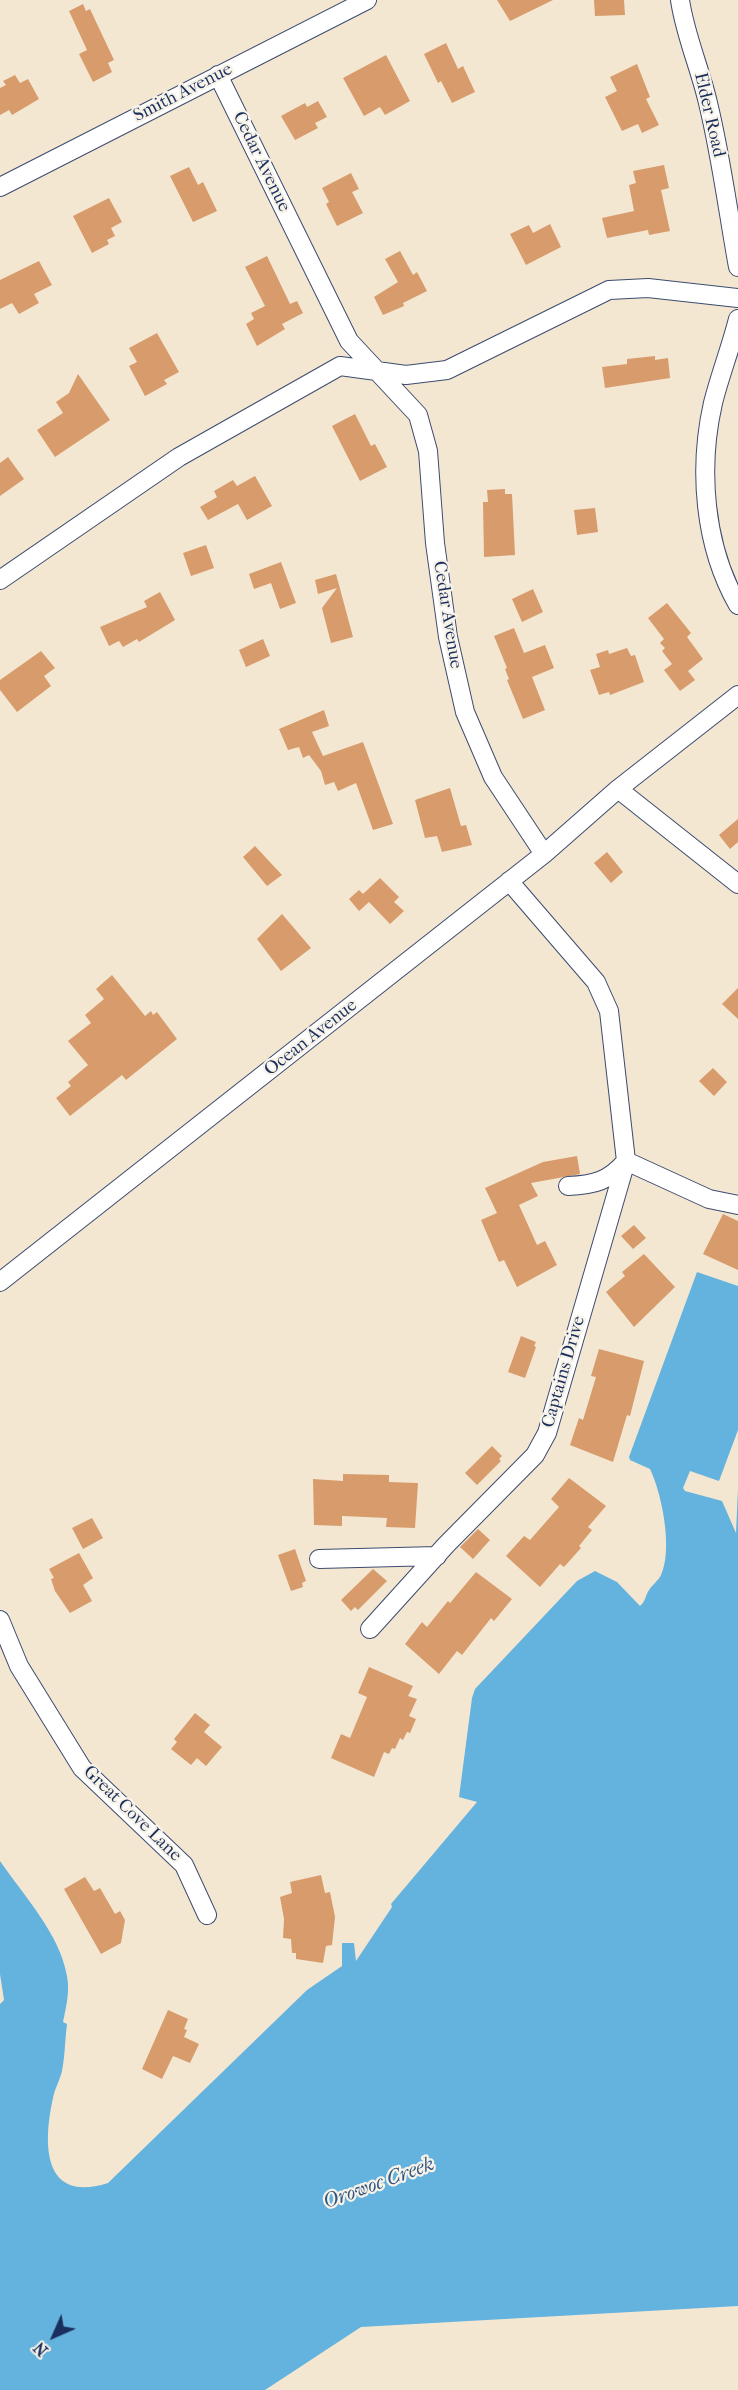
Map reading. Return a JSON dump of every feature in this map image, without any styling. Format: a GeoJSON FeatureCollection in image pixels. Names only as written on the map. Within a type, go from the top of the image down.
{"type":"FeatureCollection","features":[{"type":"Feature","properties":{"kind":"street","name":"Smith Avenue"},"geometry":{"type":"LineString","coordinates":[[0,187],[367,0]]}},
{"type":"Feature","properties":{"kind":"street","name":"Elder Road"},"geometry":{"type":"LineString","coordinates":[[680,0],[684,24],[702,78],[712,119],[738,267]]}},
{"type":"Feature","properties":{"kind":"street","name":"Cedar Avenue"},"geometry":{"type":"LineString","coordinates":[[218,75],[349,341],[418,415],[428,451],[435,543],[448,637],[465,712],[493,777],[544,854]]}},
{"type":"Feature","properties":{"kind":"street"},"geometry":{"type":"LineString","coordinates":[[0,580],[179,457],[340,366],[415,375],[447,370],[609,290],[648,288],[738,297]]}},
{"type":"Feature","properties":{"kind":"street"},"geometry":{"type":"LineString","coordinates":[[738,322],[713,403],[704,466],[718,558],[738,605]]}},
{"type":"Feature","properties":{"kind":"street","name":"Ocean Avenue"},"geometry":{"type":"LineString","coordinates":[[0,1282],[544,854],[618,789],[738,695]]}},
{"type":"Feature","properties":{"kind":"street"},"geometry":{"type":"LineString","coordinates":[[618,789],[738,884]]}},
{"type":"Feature","properties":{"kind":"street","name":"Captains Drive"},"geometry":{"type":"LineString","coordinates":[[370,1629],[535,1455],[547,1433],[626,1161],[609,1011],[596,982],[509,881]]}},
{"type":"Feature","properties":{"kind":"street"},"geometry":{"type":"LineString","coordinates":[[568,1186],[586,1186],[613,1176],[626,1161],[709,1198],[738,1205]]}},
{"type":"Feature","properties":{"kind":"street"},"geometry":{"type":"LineString","coordinates":[[319,1559],[437,1556]]}},
{"type":"Feature","properties":{"kind":"street","name":"Great Cove Lane"},"geometry":{"type":"LineString","coordinates":[[0,1620],[19,1666],[82,1768],[184,1865],[207,1916]]}},
{"type":"Feature","properties":{"kind":"water","name":"Orowoc Creek"},"geometry":{"type":"Polygon","coordinates":[[[697,1272],[738,1286],[738,1430],[719,1481],[690,1471],[683,1488],[685,1491],[722,1501],[736,1533],[738,1489],[738,2306],[361,2327],[265,2390],[0,2390],[0,2004],[4,2000],[0,1974],[0,1861],[49,1930],[63,1960],[67,1976],[68,1994],[63,2022],[67,2024],[64,2059],[53,2098],[48,2133],[52,2165],[59,2177],[70,2185],[86,2187],[108,2183],[307,1990],[342,1966],[342,1943],[354,1943],[356,1961],[392,1907],[391,1904],[477,1802],[459,1797],[475,1689],[577,1581],[595,1571],[617,1582],[640,1606],[650,1588],[660,1577],[666,1551],[662,1507],[650,1469],[630,1460],[629,1457],[697,1272]]]}},
{"type":"Feature","properties":{"kind":"building"},"geometry":{"type":"Polygon","coordinates":[[[497,0],[553,0],[510,21],[497,0]]]}},
{"type":"Feature","properties":{"kind":"building"},"geometry":{"type":"Polygon","coordinates":[[[594,0],[624,0],[625,15],[595,16],[594,0]]]}},
{"type":"Feature","properties":{"kind":"building"},"geometry":{"type":"Polygon","coordinates":[[[83,4],[86,11],[90,9],[114,60],[108,63],[112,72],[93,82],[79,54],[87,50],[69,11],[83,4]]]}},
{"type":"Feature","properties":{"kind":"building"},"geometry":{"type":"Polygon","coordinates":[[[446,43],[458,69],[463,66],[475,92],[452,103],[441,81],[438,83],[424,54],[446,43]]]}},
{"type":"Feature","properties":{"kind":"building"},"geometry":{"type":"Polygon","coordinates":[[[386,55],[410,101],[385,115],[380,107],[364,116],[343,78],[386,55]]]}},
{"type":"Feature","properties":{"kind":"building"},"geometry":{"type":"Polygon","coordinates":[[[637,64],[650,97],[646,99],[659,125],[642,133],[638,124],[622,131],[605,97],[617,91],[610,77],[637,64]]]}},
{"type":"Feature","properties":{"kind":"building"},"geometry":{"type":"Polygon","coordinates":[[[15,75],[20,83],[28,79],[39,99],[12,115],[9,110],[0,115],[0,88],[6,85],[3,81],[15,75]]]}},
{"type":"Feature","properties":{"kind":"building"},"geometry":{"type":"Polygon","coordinates":[[[318,101],[327,117],[315,123],[318,128],[295,140],[281,116],[305,103],[307,107],[318,101]]]}},
{"type":"Feature","properties":{"kind":"building"},"geometry":{"type":"Polygon","coordinates":[[[664,165],[669,188],[661,190],[670,231],[649,235],[648,230],[607,238],[602,218],[634,211],[629,185],[636,183],[633,171],[664,165]]]}},
{"type":"Feature","properties":{"kind":"building"},"geometry":{"type":"Polygon","coordinates":[[[189,167],[198,185],[203,182],[217,211],[193,222],[170,176],[189,167]]]}},
{"type":"Feature","properties":{"kind":"building"},"geometry":{"type":"Polygon","coordinates":[[[351,173],[359,189],[352,192],[363,213],[337,226],[326,204],[329,202],[322,188],[351,173]]]}},
{"type":"Feature","properties":{"kind":"building"},"geometry":{"type":"Polygon","coordinates":[[[109,198],[122,222],[111,228],[115,236],[107,240],[109,244],[92,253],[73,216],[109,198]]]}},
{"type":"Feature","properties":{"kind":"building"},"geometry":{"type":"Polygon","coordinates":[[[550,224],[561,247],[526,265],[510,234],[529,225],[533,233],[550,224]]]}},
{"type":"Feature","properties":{"kind":"building"},"geometry":{"type":"Polygon","coordinates":[[[400,251],[413,275],[417,272],[427,291],[403,303],[404,306],[383,315],[374,297],[398,282],[385,259],[400,251]]]}},
{"type":"Feature","properties":{"kind":"building"},"geometry":{"type":"Polygon","coordinates":[[[267,256],[290,304],[297,301],[303,313],[282,324],[285,329],[257,346],[246,324],[254,319],[251,313],[265,306],[245,267],[267,256]]]}},
{"type":"Feature","properties":{"kind":"building"},"geometry":{"type":"Polygon","coordinates":[[[39,261],[52,285],[34,294],[39,303],[19,314],[12,303],[0,309],[0,280],[39,261]]]}},
{"type":"Feature","properties":{"kind":"building"},"geometry":{"type":"Polygon","coordinates":[[[157,333],[179,372],[164,380],[167,384],[145,396],[129,366],[137,362],[129,348],[157,333]]]}},
{"type":"Feature","properties":{"kind":"building"},"geometry":{"type":"Polygon","coordinates":[[[655,356],[655,360],[668,358],[670,378],[605,388],[602,367],[627,364],[627,359],[655,356]]]}},
{"type":"Feature","properties":{"kind":"building"},"geometry":{"type":"Polygon","coordinates":[[[78,374],[110,420],[55,457],[37,430],[63,413],[56,402],[69,393],[78,374]]]}},
{"type":"Feature","properties":{"kind":"building"},"geometry":{"type":"Polygon","coordinates":[[[355,414],[371,446],[375,444],[387,467],[360,481],[332,426],[355,414]]]}},
{"type":"Feature","properties":{"kind":"building"},"geometry":{"type":"Polygon","coordinates":[[[8,457],[24,479],[0,496],[0,463],[8,457]]]}},
{"type":"Feature","properties":{"kind":"building"},"geometry":{"type":"Polygon","coordinates":[[[255,476],[272,506],[247,520],[238,504],[208,520],[200,507],[217,497],[214,491],[233,480],[237,486],[255,476]]]}},
{"type":"Feature","properties":{"kind":"building"},"geometry":{"type":"Polygon","coordinates":[[[505,489],[505,494],[512,494],[515,555],[484,557],[483,502],[488,502],[487,490],[505,489]]]}},
{"type":"Feature","properties":{"kind":"building"},"geometry":{"type":"Polygon","coordinates":[[[595,508],[598,532],[577,535],[574,510],[595,508]]]}},
{"type":"Feature","properties":{"kind":"building"},"geometry":{"type":"Polygon","coordinates":[[[206,545],[214,568],[191,576],[183,553],[206,545]]]}},
{"type":"Feature","properties":{"kind":"building"},"geometry":{"type":"Polygon","coordinates":[[[281,562],[296,603],[280,609],[271,583],[254,589],[249,574],[281,562]]]}},
{"type":"Feature","properties":{"kind":"building"},"geometry":{"type":"Polygon","coordinates":[[[336,574],[353,637],[331,643],[322,608],[337,588],[318,594],[315,580],[336,574]]]}},
{"type":"Feature","properties":{"kind":"building"},"geometry":{"type":"Polygon","coordinates":[[[533,589],[543,612],[522,622],[512,599],[533,589]]]}},
{"type":"Feature","properties":{"kind":"building"},"geometry":{"type":"Polygon","coordinates":[[[160,592],[175,620],[139,642],[137,639],[123,647],[119,641],[109,646],[100,627],[147,607],[144,601],[160,592]]]}},
{"type":"Feature","properties":{"kind":"building"},"geometry":{"type":"Polygon","coordinates":[[[667,603],[691,633],[687,637],[703,659],[688,671],[695,680],[680,691],[664,670],[672,664],[662,651],[665,648],[660,643],[664,639],[648,618],[667,603]]]}},
{"type":"Feature","properties":{"kind":"building"},"geometry":{"type":"Polygon","coordinates":[[[514,628],[524,653],[545,645],[554,668],[532,677],[545,710],[523,719],[507,680],[509,679],[505,669],[507,668],[494,636],[514,628]]]}},
{"type":"Feature","properties":{"kind":"building"},"geometry":{"type":"Polygon","coordinates":[[[263,639],[270,656],[246,667],[239,650],[263,639]]]}},
{"type":"Feature","properties":{"kind":"building"},"geometry":{"type":"Polygon","coordinates":[[[627,648],[631,656],[635,655],[644,682],[610,695],[609,692],[599,695],[590,670],[600,667],[596,654],[608,650],[609,654],[627,648]]]}},
{"type":"Feature","properties":{"kind":"building"},"geometry":{"type":"Polygon","coordinates":[[[41,651],[55,668],[44,676],[51,686],[17,712],[0,690],[0,680],[41,651]]]}},
{"type":"Feature","properties":{"kind":"building"},"geometry":{"type":"Polygon","coordinates":[[[324,710],[329,726],[312,732],[323,756],[363,742],[393,824],[373,830],[356,783],[338,791],[334,782],[325,785],[321,771],[309,755],[303,758],[299,747],[288,750],[279,729],[324,710]]]}},
{"type":"Feature","properties":{"kind":"building"},"geometry":{"type":"Polygon","coordinates":[[[450,788],[461,826],[466,825],[472,845],[442,852],[437,836],[425,838],[415,800],[450,788]]]}},
{"type":"Feature","properties":{"kind":"building"},"geometry":{"type":"Polygon","coordinates":[[[738,819],[738,842],[730,849],[719,835],[738,819]]]}},
{"type":"Feature","properties":{"kind":"building"},"geometry":{"type":"Polygon","coordinates":[[[255,846],[282,875],[267,886],[243,857],[255,846]]]}},
{"type":"Feature","properties":{"kind":"building"},"geometry":{"type":"Polygon","coordinates":[[[607,852],[623,872],[611,883],[594,863],[607,852]]]}},
{"type":"Feature","properties":{"kind":"building"},"geometry":{"type":"Polygon","coordinates":[[[380,878],[399,897],[394,902],[404,911],[390,924],[369,902],[359,911],[349,899],[359,890],[363,894],[380,878]]]}},
{"type":"Feature","properties":{"kind":"building"},"geometry":{"type":"Polygon","coordinates":[[[282,914],[311,948],[281,971],[257,939],[282,914]]]}},
{"type":"Feature","properties":{"kind":"building"},"geometry":{"type":"Polygon","coordinates":[[[112,975],[145,1016],[151,1011],[153,1015],[157,1012],[177,1039],[126,1080],[122,1075],[70,1116],[56,1098],[71,1086],[68,1082],[88,1065],[68,1041],[91,1023],[85,1015],[104,999],[96,989],[112,975]]]}},
{"type":"Feature","properties":{"kind":"building"},"geometry":{"type":"Polygon","coordinates":[[[738,988],[738,1019],[722,1004],[738,988]]]}},
{"type":"Feature","properties":{"kind":"building"},"geometry":{"type":"Polygon","coordinates":[[[713,1068],[727,1082],[714,1096],[699,1081],[713,1068]]]}},
{"type":"Feature","properties":{"kind":"building"},"geometry":{"type":"Polygon","coordinates":[[[577,1156],[580,1174],[531,1183],[538,1196],[519,1205],[537,1245],[545,1241],[557,1265],[517,1287],[504,1260],[499,1262],[481,1220],[497,1213],[485,1188],[543,1162],[577,1156]]]}},
{"type":"Feature","properties":{"kind":"building"},"geometry":{"type":"Polygon","coordinates":[[[723,1214],[738,1221],[738,1270],[703,1254],[723,1214]]]}},
{"type":"Feature","properties":{"kind":"building"},"geometry":{"type":"Polygon","coordinates":[[[634,1225],[646,1238],[633,1249],[621,1236],[634,1225]]]}},
{"type":"Feature","properties":{"kind":"building"},"geometry":{"type":"Polygon","coordinates":[[[644,1254],[675,1287],[634,1327],[606,1292],[625,1276],[622,1272],[644,1254]]]}},
{"type":"Feature","properties":{"kind":"building"},"geometry":{"type":"Polygon","coordinates":[[[521,1336],[536,1342],[525,1378],[508,1372],[521,1336]]]}},
{"type":"Feature","properties":{"kind":"building"},"geometry":{"type":"Polygon","coordinates":[[[599,1349],[644,1361],[630,1416],[627,1415],[613,1462],[570,1445],[579,1418],[583,1420],[596,1377],[591,1376],[599,1349]]]}},
{"type":"Feature","properties":{"kind":"building"},"geometry":{"type":"Polygon","coordinates":[[[492,1446],[502,1456],[499,1459],[501,1461],[477,1485],[465,1473],[492,1446]]]}},
{"type":"Feature","properties":{"kind":"building"},"geometry":{"type":"Polygon","coordinates":[[[343,1474],[389,1475],[389,1482],[418,1483],[415,1528],[386,1527],[387,1518],[342,1516],[342,1526],[314,1525],[313,1479],[343,1481],[343,1474]]]}},
{"type":"Feature","properties":{"kind":"building"},"geometry":{"type":"Polygon","coordinates":[[[569,1478],[606,1506],[588,1527],[592,1530],[579,1546],[581,1548],[564,1567],[560,1564],[540,1587],[506,1556],[524,1536],[530,1540],[559,1507],[551,1499],[569,1478]]]}},
{"type":"Feature","properties":{"kind":"building"},"geometry":{"type":"Polygon","coordinates":[[[92,1518],[103,1538],[83,1549],[72,1528],[92,1518]]]}},
{"type":"Feature","properties":{"kind":"building"},"geometry":{"type":"Polygon","coordinates":[[[478,1529],[490,1540],[473,1559],[460,1547],[478,1529]]]}},
{"type":"Feature","properties":{"kind":"building"},"geometry":{"type":"Polygon","coordinates":[[[295,1549],[306,1581],[302,1583],[303,1587],[291,1591],[278,1555],[295,1549]]]}},
{"type":"Feature","properties":{"kind":"building"},"geometry":{"type":"Polygon","coordinates":[[[79,1553],[93,1578],[83,1585],[92,1601],[70,1613],[55,1591],[51,1579],[54,1578],[49,1569],[79,1553]]]}},
{"type":"Feature","properties":{"kind":"building"},"geometry":{"type":"Polygon","coordinates":[[[373,1569],[387,1581],[358,1610],[355,1607],[351,1611],[341,1600],[373,1569]]]}},
{"type":"Feature","properties":{"kind":"building"},"geometry":{"type":"Polygon","coordinates":[[[476,1572],[512,1599],[494,1621],[491,1618],[462,1655],[457,1651],[439,1674],[405,1644],[422,1622],[427,1627],[476,1572]]]}},
{"type":"Feature","properties":{"kind":"building"},"geometry":{"type":"Polygon","coordinates":[[[369,1667],[413,1686],[408,1696],[417,1699],[409,1716],[416,1719],[410,1733],[407,1732],[403,1740],[400,1738],[395,1749],[392,1748],[389,1754],[384,1752],[374,1777],[331,1758],[341,1734],[350,1738],[367,1697],[358,1693],[369,1667]]]}},
{"type":"Feature","properties":{"kind":"building"},"geometry":{"type":"Polygon","coordinates":[[[195,1713],[210,1725],[204,1732],[222,1747],[206,1766],[197,1758],[191,1765],[171,1749],[177,1742],[174,1739],[195,1713]]]}},
{"type":"Feature","properties":{"kind":"building"},"geometry":{"type":"Polygon","coordinates":[[[321,1875],[325,1893],[330,1892],[335,1917],[332,1945],[326,1946],[323,1963],[296,1959],[296,1953],[292,1953],[291,1939],[283,1938],[284,1919],[280,1897],[292,1893],[290,1882],[321,1875]]]}},
{"type":"Feature","properties":{"kind":"building"},"geometry":{"type":"Polygon","coordinates":[[[85,1877],[94,1891],[100,1888],[115,1914],[120,1911],[125,1920],[121,1943],[101,1954],[64,1889],[85,1877]]]}},
{"type":"Feature","properties":{"kind":"building"},"geometry":{"type":"Polygon","coordinates":[[[168,2010],[188,2019],[184,2037],[199,2044],[190,2063],[173,2056],[162,2079],[142,2069],[168,2010]]]}}]}
